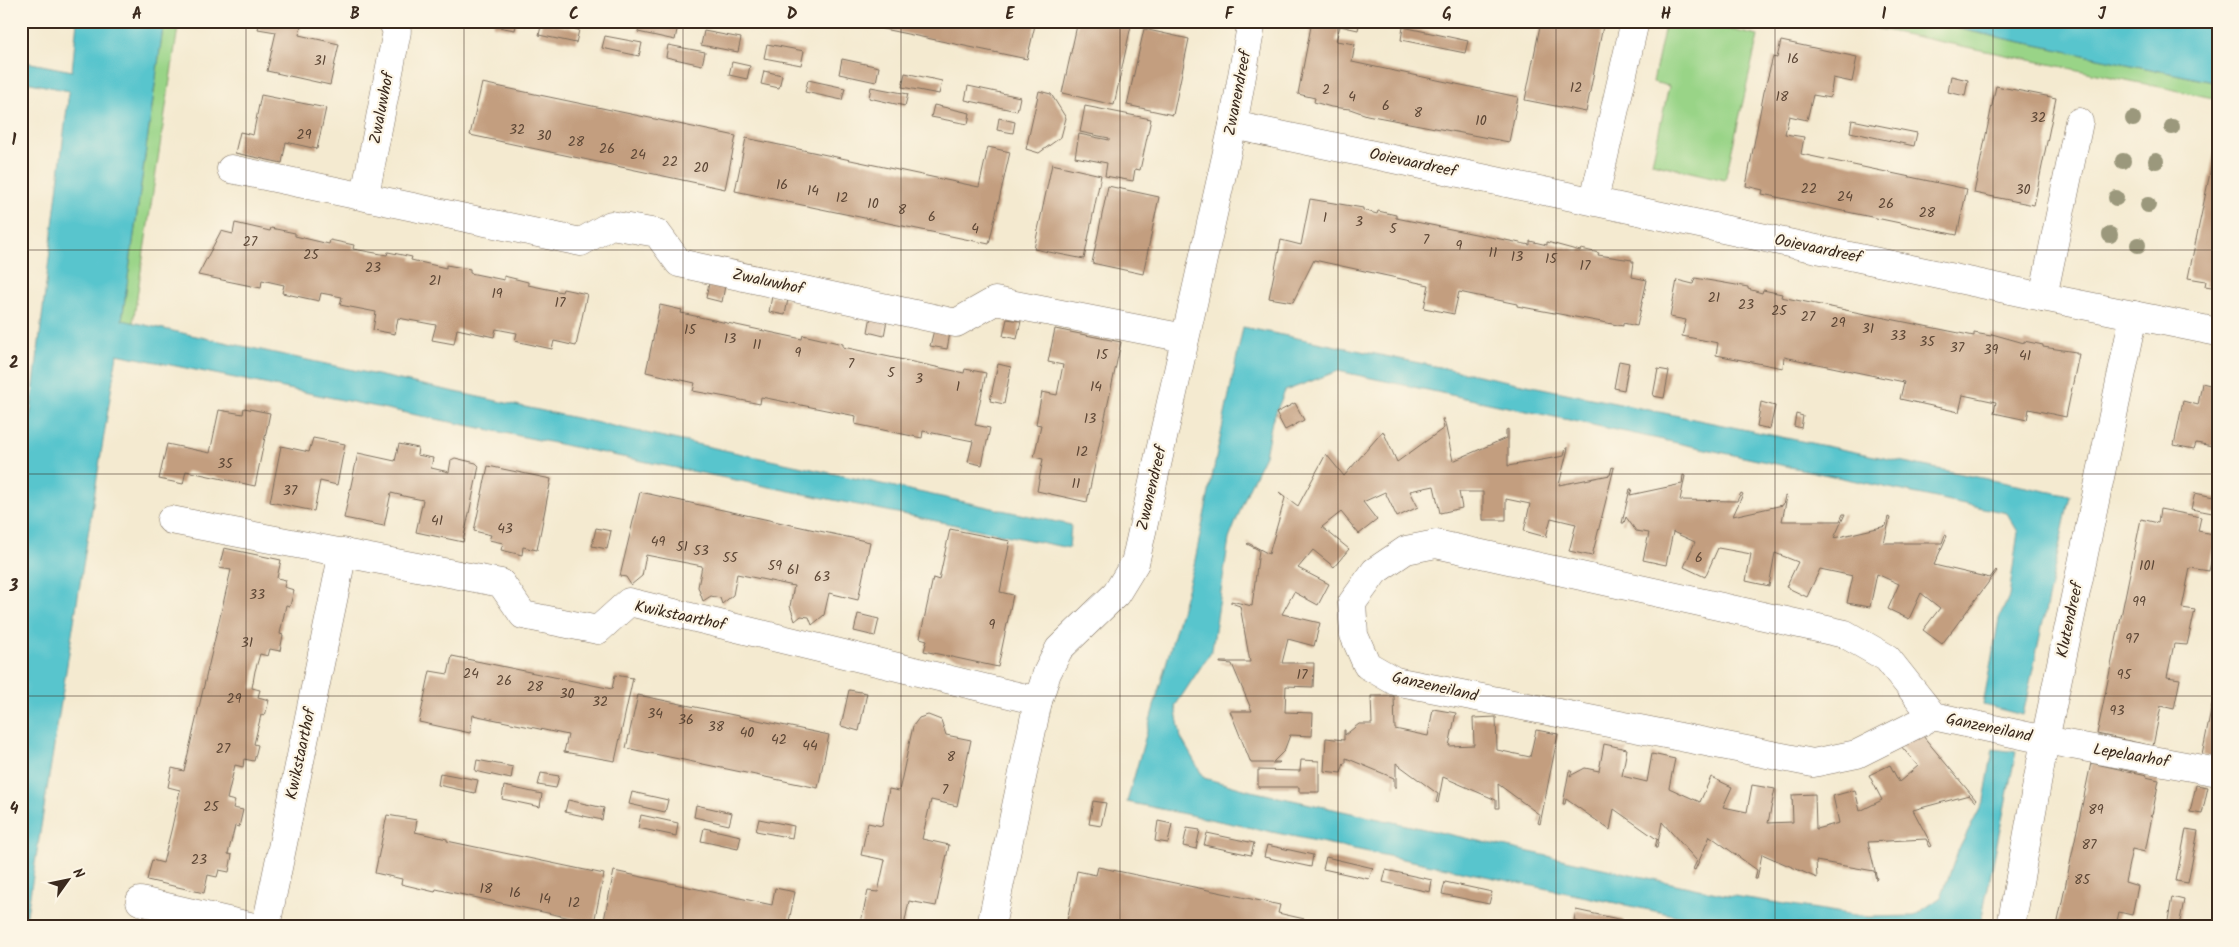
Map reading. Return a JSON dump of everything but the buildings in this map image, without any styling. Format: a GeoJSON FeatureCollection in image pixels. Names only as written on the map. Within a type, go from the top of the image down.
{"type":"FeatureCollection","features":[{"type":"Feature","properties":{"kind":"street","name":"Zwaluwhof"},"geometry":{"type":"LineString","coordinates":[[365,195],[397,30],[392,21]]}},
{"type":"Feature","properties":{"kind":"street","name":"Zwanendreef"},"geometry":{"type":"LineString","coordinates":[[991,926],[1038,701],[1047,673],[1059,649],[1116,594],[1135,563],[1233,125],[1252,21]]}},
{"type":"Feature","properties":{"kind":"street"},"geometry":{"type":"LineString","coordinates":[[1594,200],[1635,21]]}},
{"type":"Feature","properties":{"kind":"street"},"geometry":{"type":"LineString","coordinates":[[2043,297],[2079,122]]}},
{"type":"Feature","properties":{"kind":"street","name":"Ooievaardreef"},"geometry":{"type":"LineString","coordinates":[[1233,125],[1594,200],[2043,297],[2218,332]]}},
{"type":"Feature","properties":{"kind":"street","name":"Zwaluwhof"},"geometry":{"type":"LineString","coordinates":[[231,169],[365,195],[581,242],[611,225],[657,233],[679,263],[956,322],[995,301],[1185,338]]}},
{"type":"Feature","properties":{"kind":"street","name":"Klutendreef"},"geometry":{"type":"LineString","coordinates":[[2011,926],[2045,740],[2134,315]]}},
{"type":"Feature","properties":{"kind":"street","name":"Kwikstaarthof"},"geometry":{"type":"LineString","coordinates":[[171,520],[501,583],[523,615],[598,630],[629,602],[1038,701]]}},
{"type":"Feature","properties":{"kind":"street","name":"Ganzeneiland"},"geometry":{"type":"LineString","coordinates":[[1933,716],[1887,658],[1845,634],[1436,544],[1406,550],[1375,571],[1352,603],[1354,635],[1367,665],[1395,681],[1814,763],[1857,754],[1933,716],[2045,740]]}},
{"type":"Feature","properties":{"kind":"street","name":"Kwikstaarthof"},"geometry":{"type":"LineString","coordinates":[[266,926],[343,552]]}},
{"type":"Feature","properties":{"kind":"street","name":"Lepelaarhof"},"geometry":{"type":"LineString","coordinates":[[2045,740],[2218,772]]}},
{"type":"Feature","properties":{"kind":"street"},"geometry":{"type":"LineString","coordinates":[[140,901],[249,926]]}},
{"type":"Feature","properties":{"kind":"green space"},"geometry":{"type":"Polygon","coordinates":[[[164,21],[179,21],[133,323],[122,320],[164,21]]]}},
{"type":"Feature","properties":{"kind":"green space"},"geometry":{"type":"Polygon","coordinates":[[[1666,21],[1693,21],[1758,36],[1725,180],[1652,163],[1669,86],[1653,82],[1666,21]]]}},
{"type":"Feature","properties":{"kind":"green space"},"geometry":{"type":"Polygon","coordinates":[[[1841,21],[1921,21],[2218,83],[2218,99],[1841,21]]]}},
{"type":"Feature","properties":{"kind":"water"},"geometry":{"type":"Polygon","coordinates":[[[77,21],[164,21],[122,320],[1071,525],[1069,548],[117,354],[25,926],[21,926],[21,494],[69,91],[21,81],[21,61],[72,71],[77,21]]]}},
{"type":"Feature","properties":{"kind":"water"},"geometry":{"type":"Polygon","coordinates":[[[1921,21],[2185,21],[2218,28],[2218,83],[1921,21]]]}},
{"type":"Feature","properties":{"kind":"water"},"geometry":{"type":"Polygon","coordinates":[[[1243,327],[2070,496],[2023,715],[1983,705],[1999,619],[2009,596],[2018,532],[2007,513],[1338,371],[1285,391],[1272,421],[1265,455],[1249,488],[1229,539],[1212,650],[1175,706],[1181,738],[1204,778],[1251,791],[1721,894],[1868,917],[1914,916],[1941,897],[1958,851],[1984,801],[1993,749],[2016,752],[1980,926],[1727,926],[1127,802],[1194,565],[1243,327]]]}}]}
